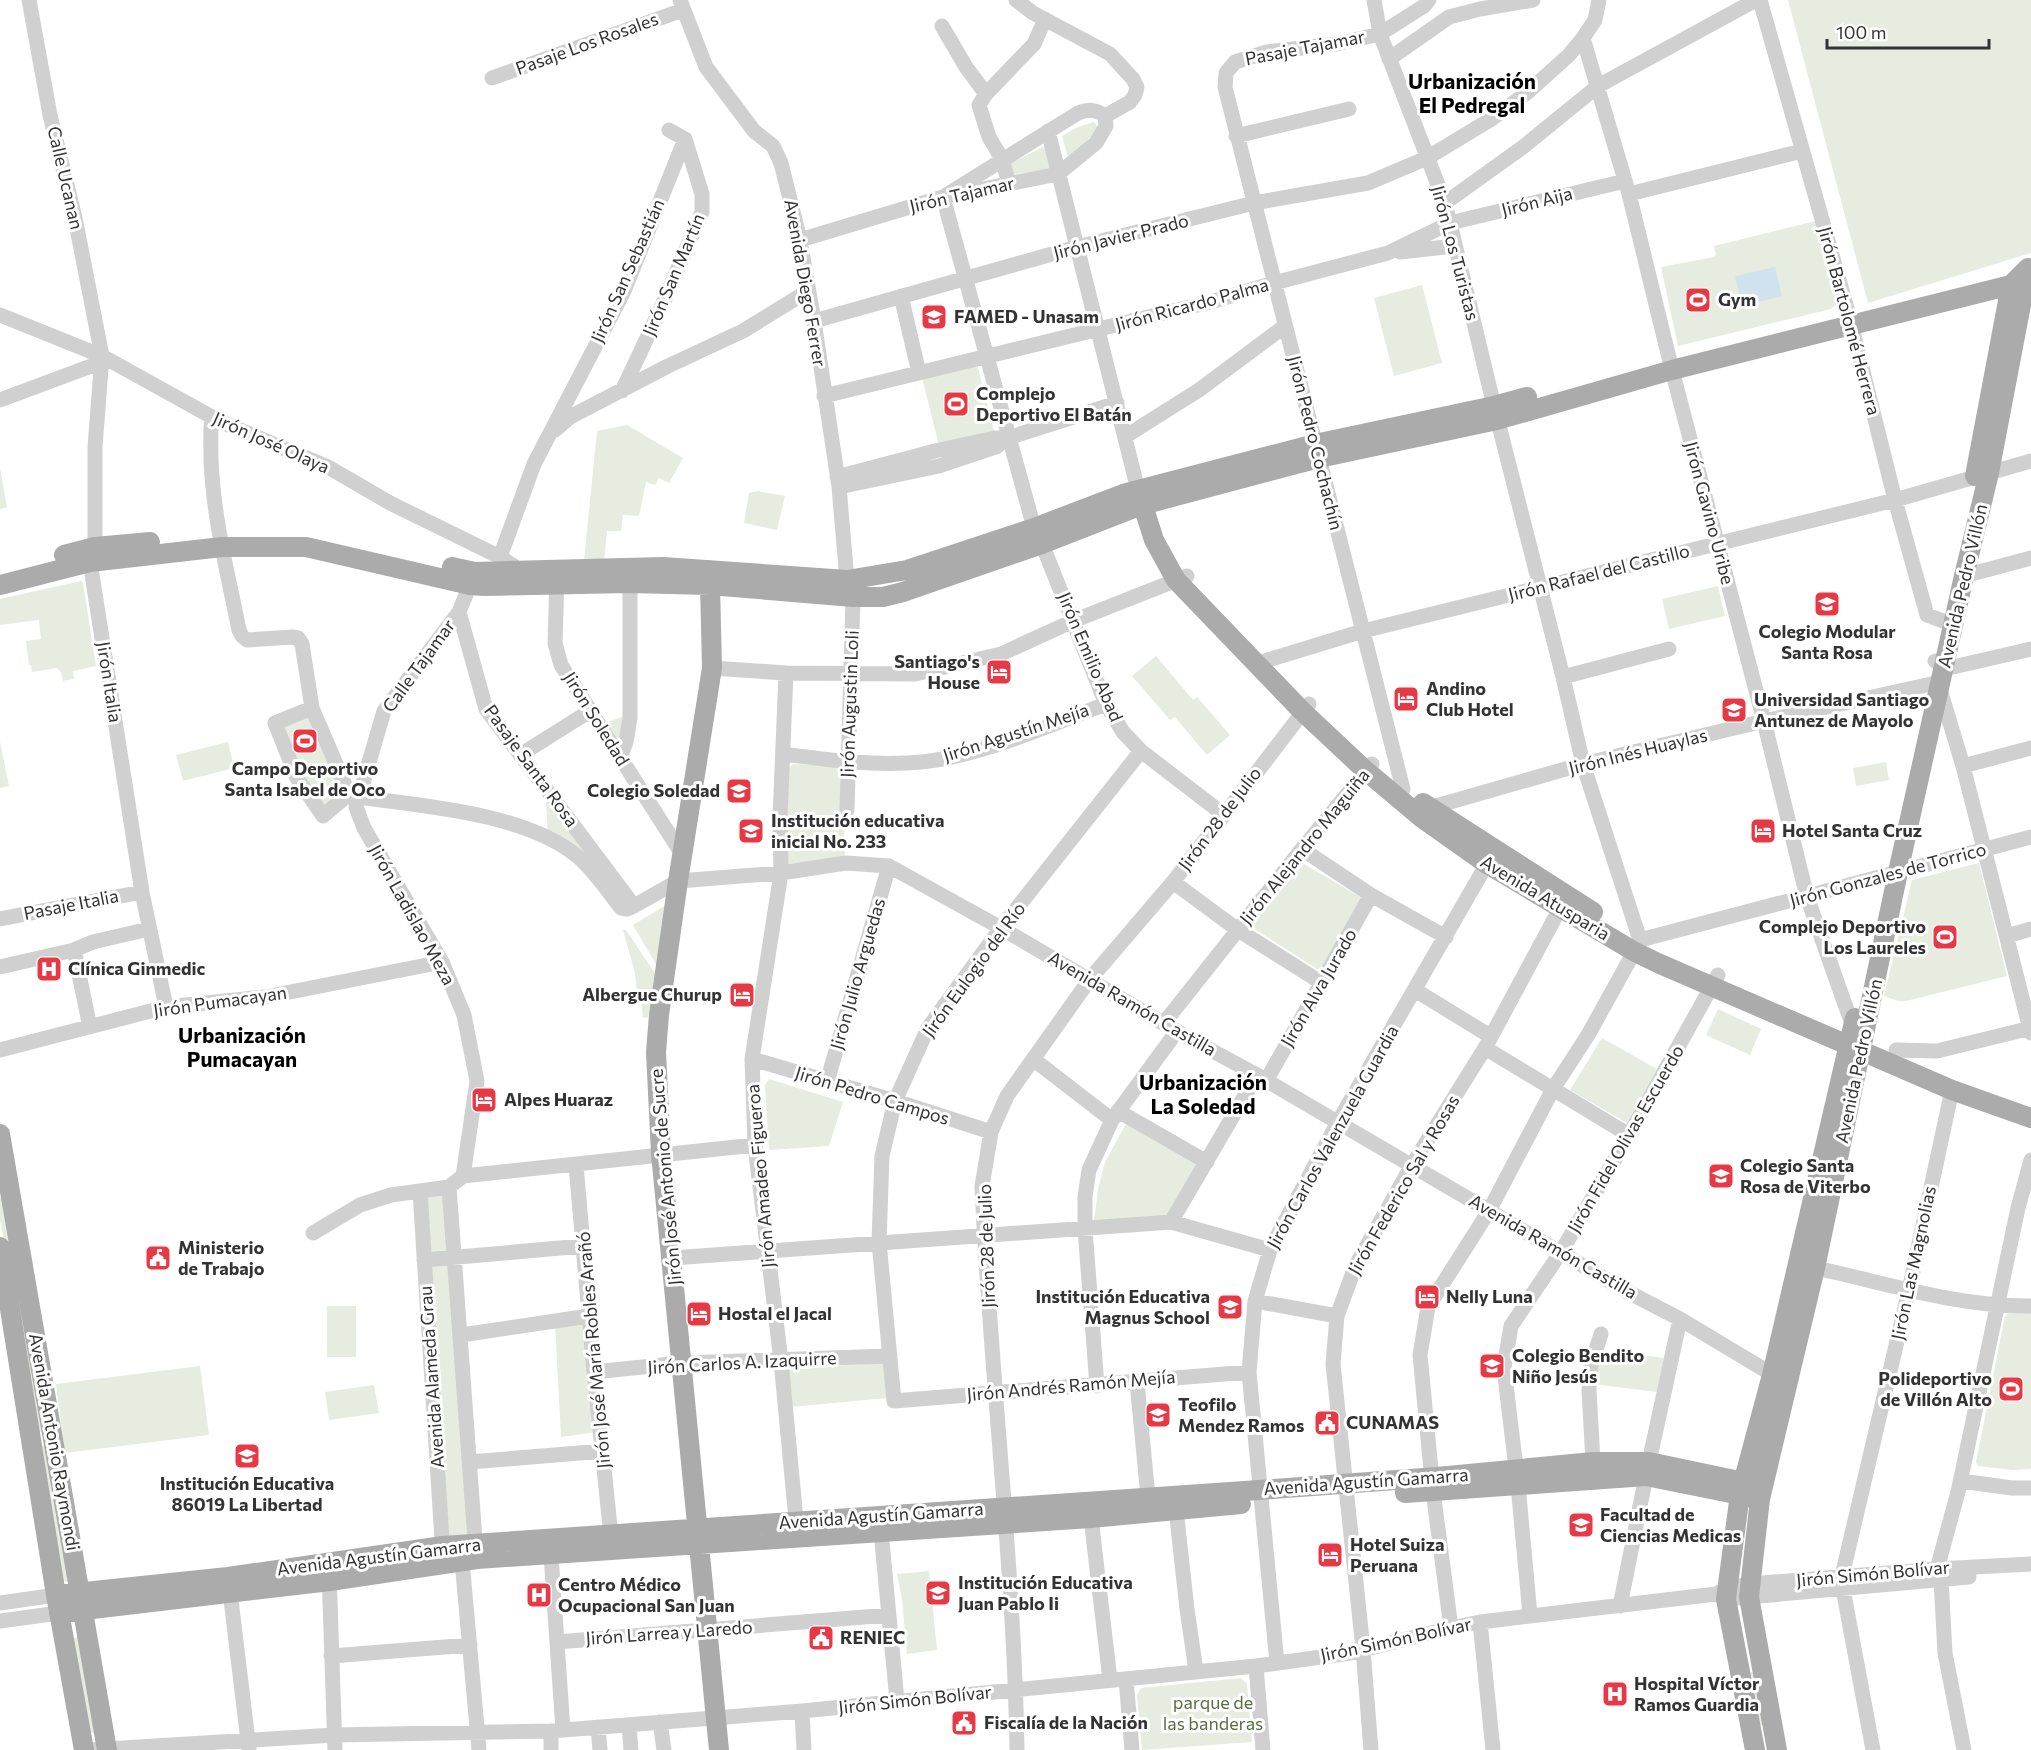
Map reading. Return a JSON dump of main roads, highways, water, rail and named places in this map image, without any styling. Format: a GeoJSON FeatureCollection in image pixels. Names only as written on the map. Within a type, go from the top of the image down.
{"type":"FeatureCollection","features":[{"type":"Feature","properties":{"kind":"main road"},"geometry":{"type":"LineString","coordinates":[[1850,320],[2022,290],[2030,267]]}},
{"type":"Feature","properties":{"kind":"main road"},"geometry":{"type":"LineString","coordinates":[[0,571],[92,555],[221,541],[309,536],[339,549],[473,578],[629,575],[711,578],[850,588],[907,570],[1038,536],[1123,494],[1140,497],[1317,451],[1495,413],[1670,364],[1850,320],[2030,267]]}},
{"type":"Feature","properties":{"kind":"main road","name":"Avenida Pedro Villón"},"geometry":{"type":"LineString","coordinates":[[1777,1750],[1750,1591],[1761,1492],[1780,1379],[1807,1266],[1855,1039],[2022,290]]}},
{"type":"Feature","properties":{"kind":"main road","name":"Avenida Pedro Villón"},"geometry":{"type":"LineString","coordinates":[[1948,624],[1964,576],[1982,475]]}},
{"type":"Feature","properties":{"kind":"main road","name":"Avenida Atusparia"},"geometry":{"type":"LineString","coordinates":[[1140,497],[1154,540],[1181,578],[1306,707],[1369,767],[1425,813],[1491,857],[1637,946],[1855,1039],[1952,1090],[2031,1118]]}},
{"type":"Feature","properties":{"kind":"main road"},"geometry":{"type":"LineString","coordinates":[[0,585],[92,555]]}},
{"type":"Feature","properties":{"kind":"main road","name":"Jirón José Antonio de Sucre"},"geometry":{"type":"LineString","coordinates":[[711,578],[712,668],[678,880],[656,1052],[661,1154],[719,1750]]}},
{"type":"Feature","properties":{"kind":"main road","name":"Avenida Atusparia"},"geometry":{"type":"LineString","coordinates":[[1855,1039],[1896,1050],[1971,1086],[2031,1107]]}},
{"type":"Feature","properties":{"kind":"main road","name":"Avenida Antonio Raymondi"},"geometry":{"type":"LineString","coordinates":[[0,1134],[5,1191],[28,1291],[81,1601],[101,1750]]}},
{"type":"Feature","properties":{"kind":"main road","name":"Avenida Antonio Raymondi"},"geometry":{"type":"LineString","coordinates":[[0,1247],[57,1604],[84,1750]]}},
{"type":"Feature","properties":{"kind":"main road"},"geometry":{"type":"LineString","coordinates":[[8,1294],[28,1291]]}},
{"type":"Feature","properties":{"kind":"main road","name":"Avenida Pedro Villón"},"geometry":{"type":"LineString","coordinates":[[1753,1742],[1723,1594],[1741,1487],[1780,1379]]}},
{"type":"Feature","properties":{"kind":"main road"},"geometry":{"type":"LineString","coordinates":[[31,1442],[52,1438]]}},
{"type":"Feature","properties":{"kind":"main road","name":"Avenida Agustín Gamarra"},"geometry":{"type":"LineString","coordinates":[[1517,1478],[1593,1462],[1647,1469],[1761,1492]]}},
{"type":"Feature","properties":{"kind":"main road","name":"Avenida Agustín Gamarra"},"geometry":{"type":"LineString","coordinates":[[797,1529],[881,1532],[1148,1497],[1260,1496],[1647,1469]]}},
{"type":"Feature","properties":{"kind":"main road","name":"Avenida Agustín Gamarra"},"geometry":{"type":"LineString","coordinates":[[460,1555],[551,1555],[797,1529],[1005,1515],[1091,1518],[1176,1509],[1260,1496]]}},
{"type":"Feature","properties":{"kind":"main road","name":"Avenida Agustín Gamarra"},"geometry":{"type":"LineString","coordinates":[[57,1604],[229,1585],[611,1536],[697,1538]]}},
{"type":"Feature","properties":{"kind":"main road"},"geometry":{"type":"LineString","coordinates":[[1738,1664],[1760,1659]]}},
{"type":"Feature","properties":{"kind":"main road"},"geometry":{"type":"LineString","coordinates":[[1753,1742],[1773,1729]]}},
{"type":"Feature","properties":{"kind":"water"},"geometry":{"type":"Polygon","coordinates":[[[1775,267],[1782,296],[1742,306],[1735,276],[1775,267]]]}},
{"type":"Feature","properties":{"kind":"place","name":"Gym"},"geometry":{"type":"Point","coordinates":[1698,300]}},
{"type":"Feature","properties":{"kind":"place","name":"FAMED - Unasam"},"geometry":{"type":"Point","coordinates":[934,317]}},
{"type":"Feature","properties":{"kind":"place","name":"Complejo Deportivo El Batán"},"geometry":{"type":"Point","coordinates":[956,404]}},
{"type":"Feature","properties":{"kind":"place","name":"Colegio Modular Santa Rosa"},"geometry":{"type":"Point","coordinates":[1827,604]}},
{"type":"Feature","properties":{"kind":"place","name":"Santiago's House"},"geometry":{"type":"Point","coordinates":[999,672]}},
{"type":"Feature","properties":{"kind":"place","name":"Andino Club Hotel"},"geometry":{"type":"Point","coordinates":[1406,699]}},
{"type":"Feature","properties":{"kind":"place","name":"Universidad Santiago Antunez de Mayolo"},"geometry":{"type":"Point","coordinates":[1734,710]}},
{"type":"Feature","properties":{"kind":"place","name":"Campo Deportivo Santa Isabel de Oco"},"geometry":{"type":"Point","coordinates":[305,741]}},
{"type":"Feature","properties":{"kind":"place","name":"Colegio Soledad"},"geometry":{"type":"Point","coordinates":[739,791]}},
{"type":"Feature","properties":{"kind":"place","name":"Institución educativa inicial No. 233"},"geometry":{"type":"Point","coordinates":[751,831]}},
{"type":"Feature","properties":{"kind":"place","name":"Hotel Santa Cruz"},"geometry":{"type":"Point","coordinates":[1763,831]}},
{"type":"Feature","properties":{"kind":"place","name":"Complejo Deportivo Los Laureles"},"geometry":{"type":"Point","coordinates":[1945,937]}},
{"type":"Feature","properties":{"kind":"place","name":"Clínica Ginmedic"},"geometry":{"type":"Point","coordinates":[49,969]}},
{"type":"Feature","properties":{"kind":"place","name":"Albergue Churup"},"geometry":{"type":"Point","coordinates":[742,995]}},
{"type":"Feature","properties":{"kind":"place","name":"Alpes Huaraz"},"geometry":{"type":"Point","coordinates":[484,1100]}},
{"type":"Feature","properties":{"kind":"place","name":"Colegio Santa Rosa de Viterbo"},"geometry":{"type":"Point","coordinates":[1721,1176]}},
{"type":"Feature","properties":{"kind":"place","name":"Ministerio de Trabajo"},"geometry":{"type":"Point","coordinates":[158,1258]}},
{"type":"Feature","properties":{"kind":"place","name":"Nelly Luna"},"geometry":{"type":"Point","coordinates":[1427,1297]}},
{"type":"Feature","properties":{"kind":"place","name":"Institución Educativa Magnus School"},"geometry":{"type":"Point","coordinates":[1230,1307]}},
{"type":"Feature","properties":{"kind":"place","name":"Hostal el Jacal"},"geometry":{"type":"Point","coordinates":[699,1314]}},
{"type":"Feature","properties":{"kind":"place","name":"Colegio Bendito Niño Jesús"},"geometry":{"type":"Point","coordinates":[1492,1366]}},
{"type":"Feature","properties":{"kind":"place","name":"Polideportivo de Villón Alto"},"geometry":{"type":"Point","coordinates":[2011,1389]}},
{"type":"Feature","properties":{"kind":"place","name":"Teofilo Mendez Ramos"},"geometry":{"type":"Point","coordinates":[1158,1415]}},
{"type":"Feature","properties":{"kind":"place","name":"CUNAMAS"},"geometry":{"type":"Point","coordinates":[1327,1423]}},
{"type":"Feature","properties":{"kind":"place","name":"Institución Educativa 86019 La Libertad"},"geometry":{"type":"Point","coordinates":[247,1456]}},
{"type":"Feature","properties":{"kind":"place","name":"Facultad de Ciencias Medicas"},"geometry":{"type":"Point","coordinates":[1581,1525]}},
{"type":"Feature","properties":{"kind":"place","name":"Hotel Suiza Peruana"},"geometry":{"type":"Point","coordinates":[1330,1555]}},
{"type":"Feature","properties":{"kind":"place","name":"Institución Educativa Juan Pablo Ii"},"geometry":{"type":"Point","coordinates":[938,1593]}},
{"type":"Feature","properties":{"kind":"place","name":"Centro Médico Ocupacional San Juan"},"geometry":{"type":"Point","coordinates":[539,1595]}},
{"type":"Feature","properties":{"kind":"place","name":"RENIEC"},"geometry":{"type":"Point","coordinates":[821,1638]}},
{"type":"Feature","properties":{"kind":"place","name":"Hospital Víctor Ramos Guardia"},"geometry":{"type":"Point","coordinates":[1615,1694]}},
{"type":"Feature","properties":{"kind":"place","name":"Fiscalía de la Nación"},"geometry":{"type":"Point","coordinates":[964,1723]}},
{"type":"Feature","properties":{"kind":"district","name":"Urbanización El Pedregal"},"geometry":{"type":"Point","coordinates":[1472,94]}},
{"type":"Feature","properties":{"kind":"district","name":"Urbanización Pumacayan"},"geometry":{"type":"Point","coordinates":[242,1048]}},
{"type":"Feature","properties":{"kind":"district","name":"Urbanización La Soledad"},"geometry":{"type":"Point","coordinates":[1203,1095]}},
{"type":"Feature","properties":{"kind":"park label","name":"parque de las banderas"},"geometry":{"type":"Point","coordinates":[1213,1713]}}]}
